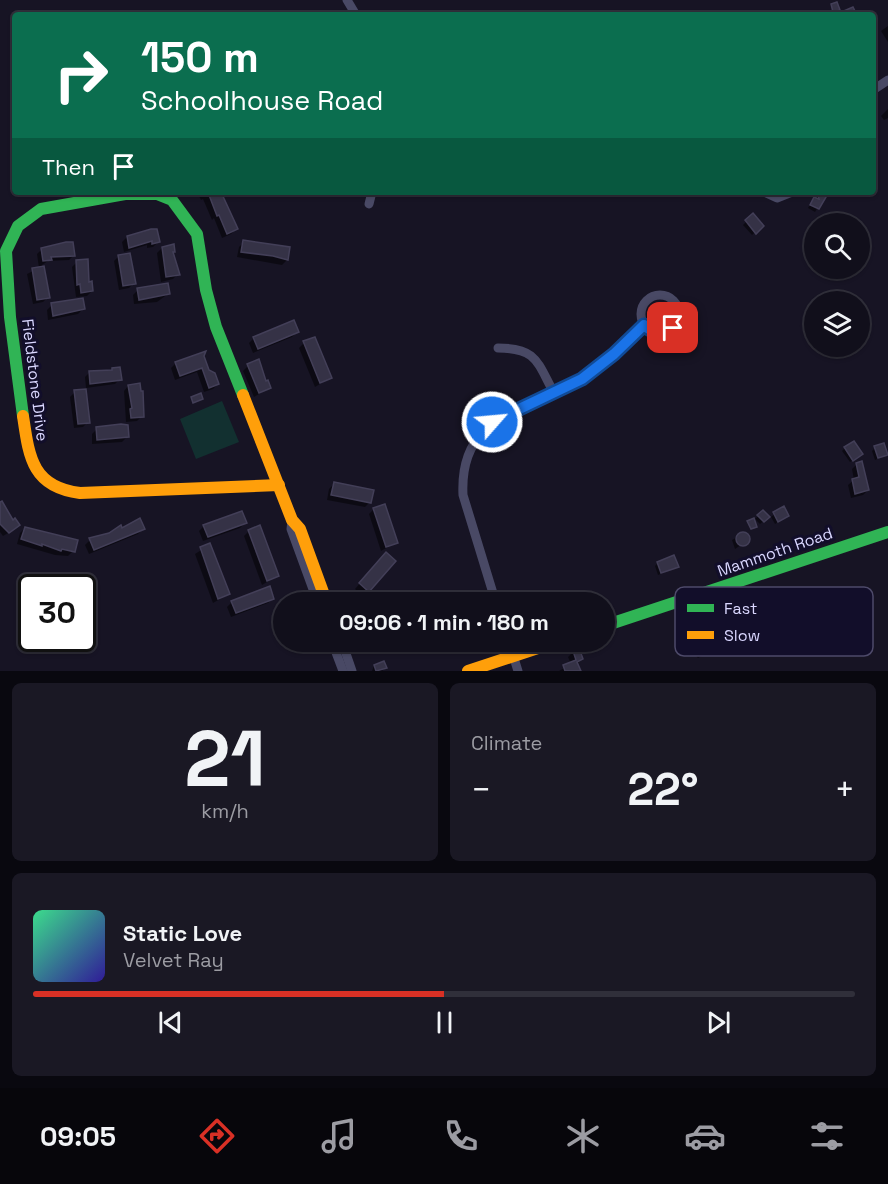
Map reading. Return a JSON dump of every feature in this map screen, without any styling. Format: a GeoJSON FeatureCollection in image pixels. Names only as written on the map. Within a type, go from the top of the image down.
{"type":"FeatureCollection","features":[{"type":"Feature","properties":{"kind":"street","name":"Fieldstone Drive"},"geometry":{"type":"LineString","coordinates":[[118,195],[50,206],[25,219],[8,242],[6,270],[23,430],[29,458],[39,474],[64,490],[80,493],[279,485]]}},
{"type":"Feature","properties":{"kind":"street","name":"Fieldstone Drive"},"geometry":{"type":"LineString","coordinates":[[160,195],[172,200],[196,234],[206,290],[216,327],[292,520],[300,529],[323,592]]}},
{"type":"Feature","properties":{"kind":"street"},"geometry":{"type":"LineString","coordinates":[[369,204],[371,195]]}},
{"type":"Feature","properties":{"kind":"street"},"geometry":{"type":"LineString","coordinates":[[770,195],[777,198],[784,195]]}},
{"type":"Feature","properties":{"kind":"street"},"geometry":{"type":"LineString","coordinates":[[661,294],[676,304],[679,316],[677,323],[667,332],[654,332],[644,325],[640,313],[649,297],[661,294]]}},
{"type":"Feature","properties":{"kind":"street"},"geometry":{"type":"LineString","coordinates":[[493,592],[463,495],[465,462],[472,446],[492,422],[554,393],[594,370],[644,325]]}},
{"type":"Feature","properties":{"kind":"street"},"geometry":{"type":"LineString","coordinates":[[498,348],[516,348],[528,352],[536,359],[554,393]]}},
{"type":"Feature","properties":{"kind":"street","name":"Fieldstone Drive"},"geometry":{"type":"LineString","coordinates":[[292,520],[291,530],[314,592]]}},
{"type":"Feature","properties":{"kind":"street","name":"Mammoth Road"},"geometry":{"type":"LineString","coordinates":[[722,587],[888,532]]}},
{"type":"Feature","properties":{"kind":"street","name":"Mammoth Road"},"geometry":{"type":"LineString","coordinates":[[615,622],[675,602]]}},
{"type":"Feature","properties":{"kind":"street"},"geometry":{"type":"LineString","coordinates":[[336,652],[343,671]]}},
{"type":"Feature","properties":{"kind":"street"},"geometry":{"type":"LineString","coordinates":[[345,652],[352,671]]}},
{"type":"Feature","properties":{"kind":"street"},"geometry":{"type":"LineString","coordinates":[[513,652],[518,671]]}},
{"type":"Feature","properties":{"kind":"street"},"geometry":{"type":"LineString","coordinates":[[468,671],[526,652]]}},
{"type":"Feature","properties":{"kind":"green space"},"geometry":{"type":"Polygon","coordinates":[[[222,401],[239,442],[196,459],[180,419],[222,401]]]}},
{"type":"Feature","properties":{"kind":"building"},"geometry":{"type":"Polygon","coordinates":[[[837,2],[840,10],[833,12],[831,4],[837,2]]]}},
{"type":"Feature","properties":{"kind":"building"},"geometry":{"type":"Polygon","coordinates":[[[853,7],[856,12],[841,12],[853,7]]]}},
{"type":"Feature","properties":{"kind":"building"},"geometry":{"type":"Polygon","coordinates":[[[209,195],[222,195],[238,229],[227,234],[219,215],[217,216],[209,195]]]}},
{"type":"Feature","properties":{"kind":"building"},"geometry":{"type":"Polygon","coordinates":[[[818,195],[827,195],[819,209],[810,205],[814,197],[819,199],[818,195]]]}},
{"type":"Feature","properties":{"kind":"building"},"geometry":{"type":"Polygon","coordinates":[[[753,213],[764,226],[756,234],[745,220],[753,213]]]}},
{"type":"Feature","properties":{"kind":"building"},"geometry":{"type":"Polygon","coordinates":[[[157,229],[160,242],[152,244],[152,241],[129,248],[127,236],[157,229]]]}},
{"type":"Feature","properties":{"kind":"building"},"geometry":{"type":"Polygon","coordinates":[[[243,240],[290,247],[288,260],[241,252],[243,240]]]}},
{"type":"Feature","properties":{"kind":"building"},"geometry":{"type":"Polygon","coordinates":[[[73,242],[75,256],[51,257],[52,260],[43,261],[41,248],[73,242]]]}},
{"type":"Feature","properties":{"kind":"building"},"geometry":{"type":"Polygon","coordinates":[[[174,244],[175,252],[173,252],[180,275],[166,277],[162,247],[174,244]]]}},
{"type":"Feature","properties":{"kind":"building"},"geometry":{"type":"Polygon","coordinates":[[[130,253],[136,284],[123,286],[118,255],[130,253]]]}},
{"type":"Feature","properties":{"kind":"building"},"geometry":{"type":"Polygon","coordinates":[[[88,259],[89,282],[92,281],[93,291],[81,293],[80,284],[77,285],[76,260],[88,259]]]}},
{"type":"Feature","properties":{"kind":"building"},"geometry":{"type":"Polygon","coordinates":[[[44,266],[50,298],[37,300],[32,268],[44,266]]]}},
{"type":"Feature","properties":{"kind":"building"},"geometry":{"type":"Polygon","coordinates":[[[168,283],[170,294],[139,300],[137,288],[168,283]]]}},
{"type":"Feature","properties":{"kind":"building"},"geometry":{"type":"Polygon","coordinates":[[[83,298],[85,309],[53,316],[51,303],[83,298]]]}},
{"type":"Feature","properties":{"kind":"building"},"geometry":{"type":"Polygon","coordinates":[[[294,320],[299,332],[258,349],[253,337],[294,320]]]}},
{"type":"Feature","properties":{"kind":"building"},"geometry":{"type":"Polygon","coordinates":[[[315,337],[332,378],[320,383],[303,341],[315,337]]]}},
{"type":"Feature","properties":{"kind":"building"},"geometry":{"type":"Polygon","coordinates":[[[206,351],[204,356],[209,370],[215,373],[219,384],[209,388],[202,368],[180,376],[175,362],[206,351]]]}},
{"type":"Feature","properties":{"kind":"building"},"geometry":{"type":"Polygon","coordinates":[[[259,359],[266,381],[268,380],[271,388],[259,393],[247,364],[259,359]]]}},
{"type":"Feature","properties":{"kind":"building"},"geometry":{"type":"Polygon","coordinates":[[[120,367],[122,380],[90,384],[89,371],[112,370],[112,368],[120,367]]]}},
{"type":"Feature","properties":{"kind":"building"},"geometry":{"type":"Polygon","coordinates":[[[140,383],[141,391],[143,391],[144,417],[131,418],[130,409],[132,408],[128,385],[140,383]]]}},
{"type":"Feature","properties":{"kind":"building"},"geometry":{"type":"Polygon","coordinates":[[[86,389],[90,423],[78,424],[74,390],[86,389]]]}},
{"type":"Feature","properties":{"kind":"building"},"geometry":{"type":"Polygon","coordinates":[[[201,393],[203,399],[193,403],[191,397],[201,393]]]}},
{"type":"Feature","properties":{"kind":"building"},"geometry":{"type":"Polygon","coordinates":[[[128,425],[129,437],[97,440],[96,427],[128,425]]]}},
{"type":"Feature","properties":{"kind":"building"},"geometry":{"type":"Polygon","coordinates":[[[854,441],[863,454],[853,461],[844,447],[854,441]]]}},
{"type":"Feature","properties":{"kind":"building"},"geometry":{"type":"Polygon","coordinates":[[[884,443],[888,455],[878,458],[874,446],[884,443]]]}},
{"type":"Feature","properties":{"kind":"building"},"geometry":{"type":"Polygon","coordinates":[[[862,461],[869,490],[855,494],[852,479],[859,477],[856,463],[862,461]]]}},
{"type":"Feature","properties":{"kind":"building"},"geometry":{"type":"Polygon","coordinates":[[[334,482],[374,490],[371,503],[331,495],[334,482]]]}},
{"type":"Feature","properties":{"kind":"building"},"geometry":{"type":"Polygon","coordinates":[[[2,501],[13,520],[15,518],[20,525],[9,533],[0,524],[0,502],[2,501]]]}},
{"type":"Feature","properties":{"kind":"building"},"geometry":{"type":"Polygon","coordinates":[[[385,504],[398,543],[386,547],[373,508],[385,504]]]}},
{"type":"Feature","properties":{"kind":"building"},"geometry":{"type":"Polygon","coordinates":[[[784,506],[789,516],[778,522],[773,512],[784,506]]]}},
{"type":"Feature","properties":{"kind":"building"},"geometry":{"type":"Polygon","coordinates":[[[763,510],[770,517],[764,522],[757,515],[763,510]]]}},
{"type":"Feature","properties":{"kind":"building"},"geometry":{"type":"Polygon","coordinates":[[[242,511],[247,523],[208,537],[203,525],[242,511]]]}},
{"type":"Feature","properties":{"kind":"building"},"geometry":{"type":"Polygon","coordinates":[[[140,518],[145,529],[94,550],[89,538],[109,533],[121,525],[122,528],[140,518]]]}},
{"type":"Feature","properties":{"kind":"building"},"geometry":{"type":"Polygon","coordinates":[[[754,518],[757,527],[751,529],[747,521],[754,518]]]}},
{"type":"Feature","properties":{"kind":"building"},"geometry":{"type":"Polygon","coordinates":[[[260,525],[279,576],[267,581],[248,530],[260,525]]]}},
{"type":"Feature","properties":{"kind":"building"},"geometry":{"type":"Polygon","coordinates":[[[25,527],[78,540],[75,552],[62,549],[61,551],[21,539],[25,527]]]}},
{"type":"Feature","properties":{"kind":"building"},"geometry":{"type":"Polygon","coordinates":[[[740,532],[746,532],[750,539],[746,546],[740,546],[736,542],[736,536],[740,532]]]}},
{"type":"Feature","properties":{"kind":"building"},"geometry":{"type":"Polygon","coordinates":[[[210,543],[230,594],[218,599],[200,547],[210,543]]]}},
{"type":"Feature","properties":{"kind":"building"},"geometry":{"type":"Polygon","coordinates":[[[386,552],[396,561],[369,592],[359,583],[386,552]]]}},
{"type":"Feature","properties":{"kind":"building"},"geometry":{"type":"Polygon","coordinates":[[[674,555],[679,567],[661,573],[657,562],[674,555]]]}},
{"type":"Feature","properties":{"kind":"building"},"geometry":{"type":"Polygon","coordinates":[[[270,586],[273,596],[273,599],[236,613],[231,601],[270,586]]]}},
{"type":"Feature","properties":{"kind":"building"},"geometry":{"type":"Polygon","coordinates":[[[573,652],[580,652],[583,659],[577,662],[581,671],[565,671],[563,665],[576,660],[573,652]]]}},
{"type":"Feature","properties":{"kind":"building"},"geometry":{"type":"Polygon","coordinates":[[[384,661],[387,668],[376,671],[374,665],[384,661]]]}},
{"type":"Feature","properties":{"kind":"traffic: fast"},"geometry":{"type":"LineString","coordinates":[[23,416],[10,317],[6,251],[18,226],[41,209],[119,195]]}},
{"type":"Feature","properties":{"kind":"traffic: fast"},"geometry":{"type":"LineString","coordinates":[[160,195],[172,200],[197,234],[206,290],[216,327],[243,395]]}},
{"type":"Feature","properties":{"kind":"traffic: fast"},"geometry":{"type":"LineString","coordinates":[[722,587],[888,532]]}},
{"type":"Feature","properties":{"kind":"traffic: fast"},"geometry":{"type":"LineString","coordinates":[[615,622],[675,602]]}},
{"type":"Feature","properties":{"kind":"traffic: slow"},"geometry":{"type":"LineString","coordinates":[[243,395],[292,520],[300,529],[323,592]]}},
{"type":"Feature","properties":{"kind":"traffic: slow"},"geometry":{"type":"LineString","coordinates":[[23,416],[31,457],[36,468],[42,477],[64,490],[80,493],[279,485]]}},
{"type":"Feature","properties":{"kind":"traffic: slow"},"geometry":{"type":"LineString","coordinates":[[468,671],[526,652]]}},
{"type":"Feature","properties":{"kind":"route"},"geometry":{"type":"LineString","coordinates":[[492,422],[582,379],[614,354],[644,325],[648,330],[661,333],[673,328]]}}]}
